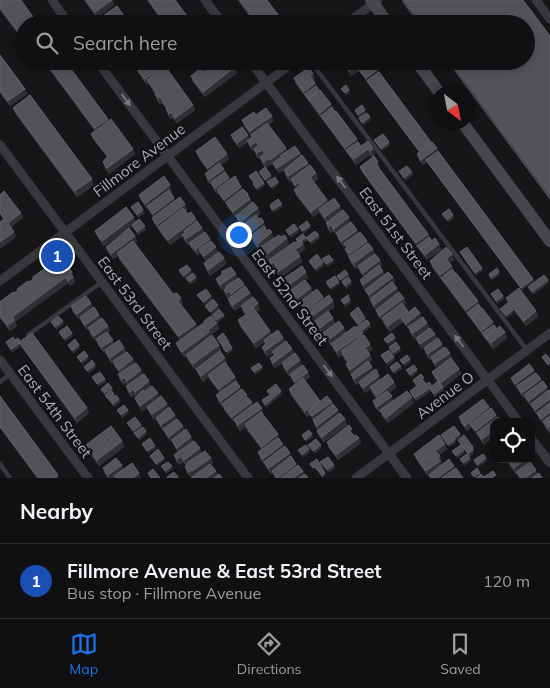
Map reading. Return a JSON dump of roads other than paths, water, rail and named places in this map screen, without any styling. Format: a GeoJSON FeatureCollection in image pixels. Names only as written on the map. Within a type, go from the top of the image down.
{"type":"FeatureCollection","features":[{"type":"Feature","properties":{"kind":"main road"},"geometry":{"type":"LineString","coordinates":[[374,1],[383,15]]}},
{"type":"Feature","properties":{"kind":"main road"},"geometry":{"type":"LineString","coordinates":[[423,70],[434,85]]}},
{"type":"Feature","properties":{"kind":"main road"},"geometry":{"type":"LineString","coordinates":[[468,130],[550,241]]}},
{"type":"Feature","properties":{"kind":"street"},"geometry":{"type":"LineString","coordinates":[[52,0],[63,15]]}},
{"type":"Feature","properties":{"kind":"street"},"geometry":{"type":"LineString","coordinates":[[205,0],[216,15]]}},
{"type":"Feature","properties":{"kind":"street"},"geometry":{"type":"LineString","coordinates":[[536,0],[550,19]]}},
{"type":"Feature","properties":{"kind":"street"},"geometry":{"type":"LineString","coordinates":[[357,15],[374,1]]}},
{"type":"Feature","properties":{"kind":"street","name":"East 52nd Street"},"geometry":{"type":"LineString","coordinates":[[104,70],[407,478]]}},
{"type":"Feature","properties":{"kind":"street","name":"East 51st Street"},"geometry":{"type":"LineString","coordinates":[[257,70],[516,418]]}},
{"type":"Feature","properties":{"kind":"street","name":"Fillmore Avenue"},"geometry":{"type":"LineString","coordinates":[[0,281],[283,70]]}},
{"type":"Feature","properties":{"kind":"street","name":"East 53rd Street"},"geometry":{"type":"LineString","coordinates":[[0,145],[248,478]]}},
{"type":"Feature","properties":{"kind":"street","name":"Avenue O"},"geometry":{"type":"LineString","coordinates":[[356,478],[550,334]]}},
{"type":"Feature","properties":{"kind":"street","name":"East 54th Street"},"geometry":{"type":"LineString","coordinates":[[0,360],[88,478]]}},
{"type":"Feature","properties":{"kind":"street"},"geometry":{"type":"LineString","coordinates":[[535,443],[550,463]]}},
{"type":"Feature","properties":{"kind":"lane"},"geometry":{"type":"LineString","coordinates":[[317,70],[527,350]]}},
{"type":"Feature","properties":{"kind":"lane"},"geometry":{"type":"LineString","coordinates":[[28,335],[102,282]]}},
{"type":"Feature","properties":{"kind":"lane"},"geometry":{"type":"LineString","coordinates":[[0,382],[10,374]]}},
{"type":"Feature","properties":{"kind":"lane"},"geometry":{"type":"LineString","coordinates":[[0,464],[10,478]]}},
{"type":"Feature","properties":{"kind":"place","name":"Fillmore Avenue & East 53rd Street"},"geometry":{"type":"Point","coordinates":[57,256]}}]}
